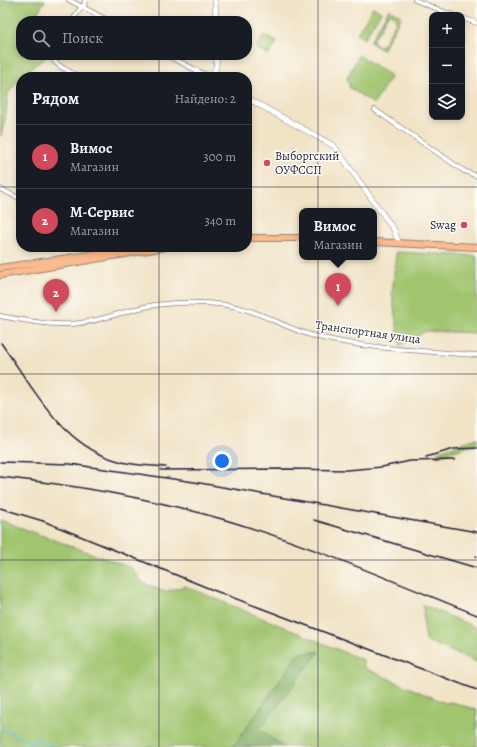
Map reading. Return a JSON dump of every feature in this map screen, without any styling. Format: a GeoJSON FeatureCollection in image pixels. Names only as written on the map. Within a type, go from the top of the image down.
{"type":"FeatureCollection","features":[{"type":"Feature","properties":{"kind":"main road"},"geometry":{"type":"LineString","coordinates":[[252,238],[299,238]]}},
{"type":"Feature","properties":{"kind":"main road"},"geometry":{"type":"LineString","coordinates":[[377,242],[477,247]]}},
{"type":"Feature","properties":{"kind":"main road"},"geometry":{"type":"LineString","coordinates":[[0,268],[113,252]]}},
{"type":"Feature","properties":{"kind":"main road"},"geometry":{"type":"LineString","coordinates":[[0,275],[113,252]]}},
{"type":"Feature","properties":{"kind":"street"},"geometry":{"type":"LineString","coordinates":[[69,0],[100,16]]}},
{"type":"Feature","properties":{"kind":"street"},"geometry":{"type":"LineString","coordinates":[[76,16],[83,6],[85,0]]}},
{"type":"Feature","properties":{"kind":"street"},"geometry":{"type":"LineString","coordinates":[[215,0],[216,16]]}},
{"type":"Feature","properties":{"kind":"street"},"geometry":{"type":"LineString","coordinates":[[415,0],[445,12]]}},
{"type":"Feature","properties":{"kind":"street"},"geometry":{"type":"LineString","coordinates":[[465,19],[477,23]]}},
{"type":"Feature","properties":{"kind":"street"},"geometry":{"type":"LineString","coordinates":[[56,60],[73,72]]}},
{"type":"Feature","properties":{"kind":"street"},"geometry":{"type":"LineString","coordinates":[[175,60],[197,72]]}},
{"type":"Feature","properties":{"kind":"street"},"geometry":{"type":"LineString","coordinates":[[213,72],[217,60]]}},
{"type":"Feature","properties":{"kind":"street"},"geometry":{"type":"LineString","coordinates":[[252,101],[334,146],[394,230],[399,243]]}},
{"type":"Feature","properties":{"kind":"street"},"geometry":{"type":"LineString","coordinates":[[375,110],[464,171],[477,176]]}},
{"type":"Feature","properties":{"kind":"street"},"geometry":{"type":"LineString","coordinates":[[0,189],[16,197]]}},
{"type":"Feature","properties":{"kind":"street","name":"Транспортная улица"},"geometry":{"type":"LineString","coordinates":[[0,316],[44,323],[70,324],[126,313],[154,305],[189,303],[227,305],[252,311],[317,337],[396,349],[477,355]]}},
{"type":"Feature","properties":{"kind":"green space"},"geometry":{"type":"Polygon","coordinates":[[[0,0],[45,0],[36,16],[16,16],[16,60],[42,60],[24,72],[16,72],[16,83],[8,94],[6,114],[1,136],[0,0]]]}},
{"type":"Feature","properties":{"kind":"green space"},"geometry":{"type":"Polygon","coordinates":[[[373,7],[381,12],[364,39],[357,34],[373,7]]]}},
{"type":"Feature","properties":{"kind":"green space"},"geometry":{"type":"Polygon","coordinates":[[[389,9],[399,15],[401,18],[382,50],[370,42],[389,9]],[[391,14],[387,15],[380,30],[372,40],[374,41],[373,43],[378,46],[383,45],[396,22],[395,16],[391,14]]]}},
{"type":"Feature","properties":{"kind":"green space"},"geometry":{"type":"Polygon","coordinates":[[[264,35],[277,42],[269,55],[256,48],[264,35]]]}},
{"type":"Feature","properties":{"kind":"green space"},"geometry":{"type":"Polygon","coordinates":[[[359,55],[391,76],[374,104],[350,88],[347,78],[359,55]]]}},
{"type":"Feature","properties":{"kind":"green space"},"geometry":{"type":"Polygon","coordinates":[[[396,252],[477,256],[477,333],[426,331],[400,346],[392,293],[396,252]]]}},
{"type":"Feature","properties":{"kind":"green space"},"geometry":{"type":"Polygon","coordinates":[[[477,438],[477,444],[437,456],[437,452],[477,438]]]}},
{"type":"Feature","properties":{"kind":"green space"},"geometry":{"type":"Polygon","coordinates":[[[0,520],[131,568],[143,583],[165,592],[185,586],[363,660],[364,668],[445,703],[451,702],[477,710],[477,747],[284,747],[258,729],[319,652],[299,653],[233,747],[0,747],[0,520]]]}},
{"type":"Feature","properties":{"kind":"green space"},"geometry":{"type":"Polygon","coordinates":[[[423,605],[477,628],[477,662],[425,640],[423,605]]]}},
{"type":"Feature","properties":{"kind":"green space"},"geometry":{"type":"Polygon","coordinates":[[[319,652],[259,729],[284,747],[233,747],[299,653],[319,652]]]}},
{"type":"Feature","properties":{"kind":"waterway"},"geometry":{"type":"LineString","coordinates":[[0,728],[32,743],[35,739],[55,747]]}},
{"type":"Feature","properties":{"kind":"railway"},"geometry":{"type":"LineString","coordinates":[[1,343],[48,410],[62,426],[77,439],[93,451],[118,461],[139,465],[166,467]]}},
{"type":"Feature","properties":{"kind":"railway"},"geometry":{"type":"LineString","coordinates":[[426,457],[454,449],[477,448]]}},
{"type":"Feature","properties":{"kind":"railway"},"geometry":{"type":"LineString","coordinates":[[160,470],[347,470],[382,467],[410,461],[455,460]]}},
{"type":"Feature","properties":{"kind":"railway"},"geometry":{"type":"LineString","coordinates":[[0,462],[70,464],[194,482],[477,532]]}},
{"type":"Feature","properties":{"kind":"railway"},"geometry":{"type":"LineString","coordinates":[[0,477],[112,493],[195,511],[254,529],[319,552],[477,615]]}},
{"type":"Feature","properties":{"kind":"railway"},"geometry":{"type":"LineString","coordinates":[[0,508],[43,521],[213,590],[477,690]]}},
{"type":"Feature","properties":{"kind":"railway"},"geometry":{"type":"LineString","coordinates":[[314,520],[477,568]]}},
{"type":"Feature","properties":{"kind":"place","name":"Выборгский ОУФССП"},"geometry":{"type":"Point","coordinates":[267,163]}},
{"type":"Feature","properties":{"kind":"place","name":"Swag"},"geometry":{"type":"Point","coordinates":[464,225]}},
{"type":"Feature","properties":{"kind":"place","name":"Вимос"},"geometry":{"type":"Point","coordinates":[338,306]}},
{"type":"Feature","properties":{"kind":"place","name":"М-Сервис"},"geometry":{"type":"Point","coordinates":[56,312]}}]}
